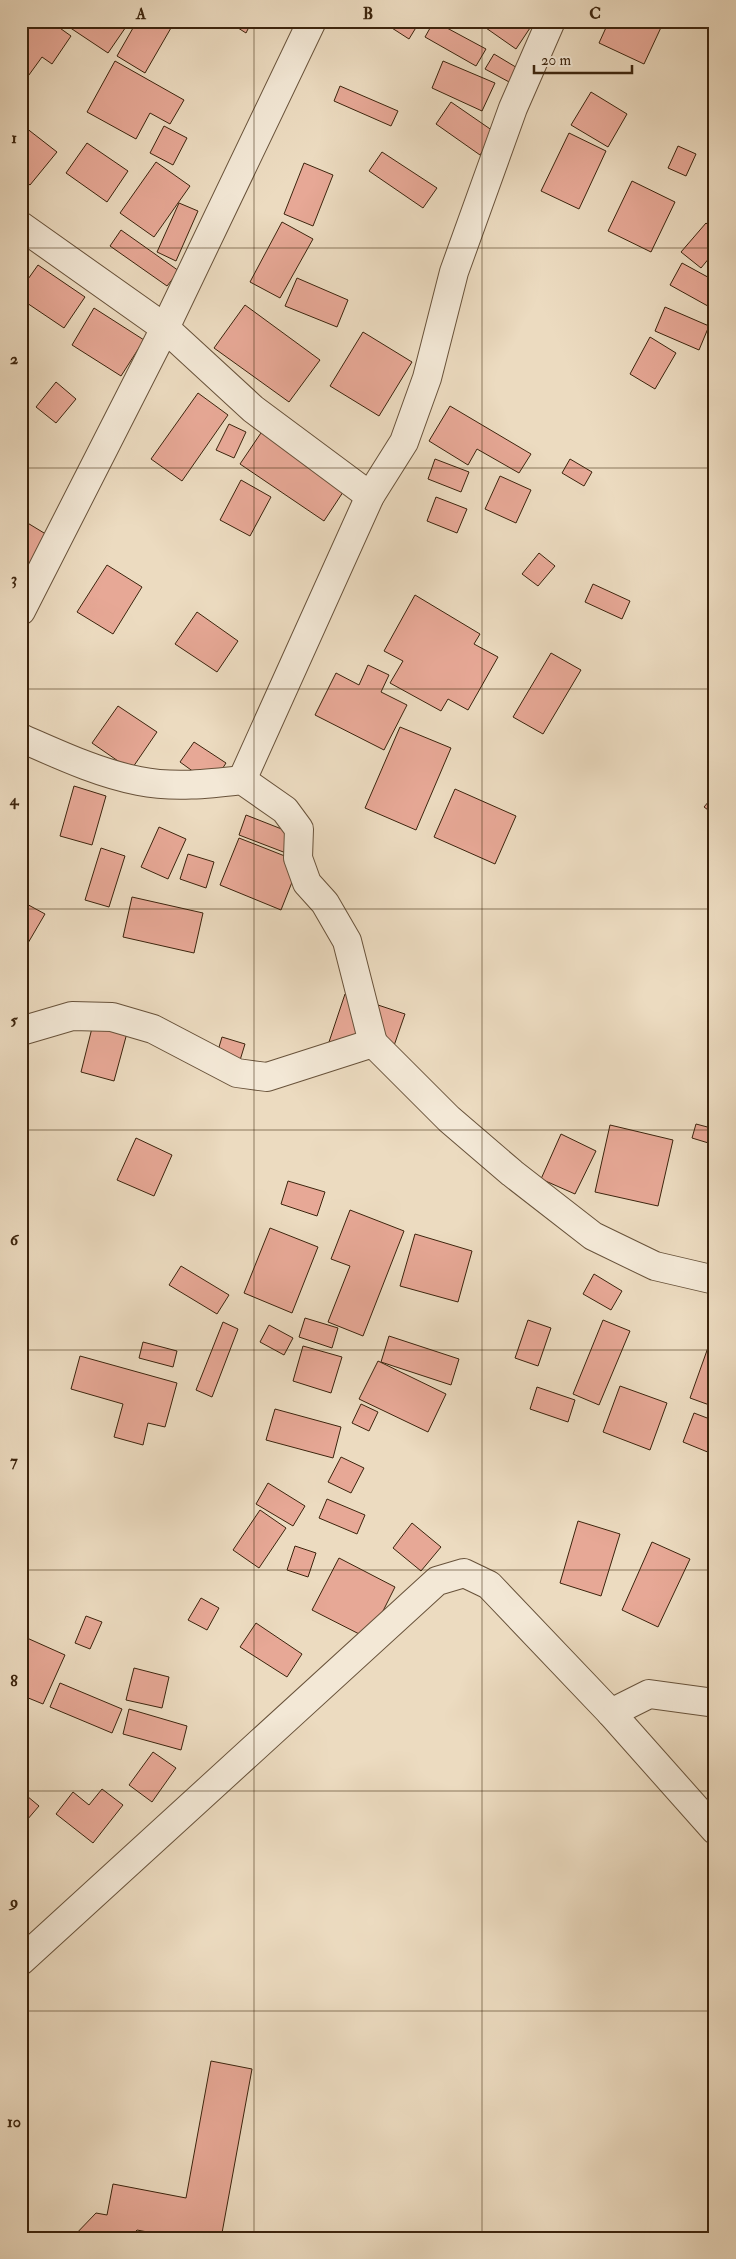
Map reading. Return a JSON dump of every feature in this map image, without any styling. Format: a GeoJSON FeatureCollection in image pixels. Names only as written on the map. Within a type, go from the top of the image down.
{"type":"FeatureCollection","features":[{"type":"Feature","properties":{"kind":"street"},"geometry":{"type":"LineString","coordinates":[[21,611],[165,328],[312,21]]}},
{"type":"Feature","properties":{"kind":"street"},"geometry":{"type":"LineString","coordinates":[[242,780],[370,496],[404,442],[427,378],[454,272],[513,108],[551,21]]}},
{"type":"Feature","properties":{"kind":"street"},"geometry":{"type":"LineString","coordinates":[[21,226],[165,328],[253,409],[370,496]]}},
{"type":"Feature","properties":{"kind":"street"},"geometry":{"type":"LineString","coordinates":[[21,738],[81,765],[140,782],[199,785],[242,780],[285,810],[299,829],[298,858],[306,883],[325,903],[347,941],[373,1043],[449,1119],[512,1173],[593,1236],[655,1266],[715,1280]]}},
{"type":"Feature","properties":{"kind":"street"},"geometry":{"type":"LineString","coordinates":[[21,1031],[72,1016],[112,1017],[153,1029],[237,1073],[267,1077],[373,1043]]}},
{"type":"Feature","properties":{"kind":"street"},"geometry":{"type":"LineString","coordinates":[[21,1961],[437,1581],[464,1573],[489,1585],[610,1713],[715,1830]]}},
{"type":"Feature","properties":{"kind":"street"},"geometry":{"type":"LineString","coordinates":[[610,1713],[649,1694],[715,1703]]}},
{"type":"Feature","properties":{"kind":"building"},"geometry":{"type":"Polygon","coordinates":[[[21,21],[50,21],[71,36],[52,64],[42,57],[26,79],[21,76],[21,21]]]}},
{"type":"Feature","properties":{"kind":"building"},"geometry":{"type":"Polygon","coordinates":[[[60,21],[130,21],[108,53],[60,21]]]}},
{"type":"Feature","properties":{"kind":"building"},"geometry":{"type":"Polygon","coordinates":[[[137,21],[175,21],[145,73],[117,56],[137,21]]]}},
{"type":"Feature","properties":{"kind":"building"},"geometry":{"type":"Polygon","coordinates":[[[227,21],[252,21],[246,33],[227,21]]]}},
{"type":"Feature","properties":{"kind":"building"},"geometry":{"type":"Polygon","coordinates":[[[381,21],[420,21],[409,39],[381,21]]]}},
{"type":"Feature","properties":{"kind":"building"},"geometry":{"type":"Polygon","coordinates":[[[434,21],[486,49],[476,66],[425,37],[434,21]]]}},
{"type":"Feature","properties":{"kind":"building"},"geometry":{"type":"Polygon","coordinates":[[[476,21],[526,21],[532,25],[516,49],[476,21]]]}},
{"type":"Feature","properties":{"kind":"building"},"geometry":{"type":"Polygon","coordinates":[[[609,21],[664,21],[644,64],[599,43],[609,21]]]}},
{"type":"Feature","properties":{"kind":"building"},"geometry":{"type":"Polygon","coordinates":[[[494,54],[519,69],[511,83],[485,69],[494,54]]]}},
{"type":"Feature","properties":{"kind":"building"},"geometry":{"type":"Polygon","coordinates":[[[115,61],[184,100],[170,124],[150,113],[136,139],[87,112],[115,61]]]}},
{"type":"Feature","properties":{"kind":"building"},"geometry":{"type":"Polygon","coordinates":[[[443,61],[495,83],[482,111],[432,88],[443,61]]]}},
{"type":"Feature","properties":{"kind":"building"},"geometry":{"type":"Polygon","coordinates":[[[340,86],[398,111],[391,126],[334,101],[340,86]]]}},
{"type":"Feature","properties":{"kind":"building"},"geometry":{"type":"Polygon","coordinates":[[[591,92],[627,114],[608,147],[571,125],[591,92]]]}},
{"type":"Feature","properties":{"kind":"building"},"geometry":{"type":"Polygon","coordinates":[[[451,102],[496,133],[480,155],[436,124],[451,102]]]}},
{"type":"Feature","properties":{"kind":"building"},"geometry":{"type":"Polygon","coordinates":[[[21,124],[57,152],[30,185],[21,178],[21,124]]]}},
{"type":"Feature","properties":{"kind":"building"},"geometry":{"type":"Polygon","coordinates":[[[164,126],[187,138],[173,165],[150,153],[164,126]]]}},
{"type":"Feature","properties":{"kind":"building"},"geometry":{"type":"Polygon","coordinates":[[[569,133],[606,151],[579,209],[541,191],[569,133]]]}},
{"type":"Feature","properties":{"kind":"building"},"geometry":{"type":"Polygon","coordinates":[[[87,143],[128,171],[107,202],[66,173],[87,143]]]}},
{"type":"Feature","properties":{"kind":"building"},"geometry":{"type":"Polygon","coordinates":[[[678,146],[696,154],[686,176],[668,168],[678,146]]]}},
{"type":"Feature","properties":{"kind":"building"},"geometry":{"type":"Polygon","coordinates":[[[382,152],[437,188],[423,208],[369,171],[382,152]]]}},
{"type":"Feature","properties":{"kind":"building"},"geometry":{"type":"Polygon","coordinates":[[[156,162],[190,186],[154,237],[120,213],[156,162]]]}},
{"type":"Feature","properties":{"kind":"building"},"geometry":{"type":"Polygon","coordinates":[[[304,163],[333,175],[313,226],[284,214],[304,163]]]}},
{"type":"Feature","properties":{"kind":"building"},"geometry":{"type":"Polygon","coordinates":[[[632,181],[675,202],[651,252],[608,231],[632,181]]]}},
{"type":"Feature","properties":{"kind":"building"},"geometry":{"type":"Polygon","coordinates":[[[179,203],[198,211],[176,261],[157,252],[179,203]]]}},
{"type":"Feature","properties":{"kind":"building"},"geometry":{"type":"Polygon","coordinates":[[[282,222],[313,239],[280,298],[250,282],[282,222]]]}},
{"type":"Feature","properties":{"kind":"building"},"geometry":{"type":"Polygon","coordinates":[[[706,223],[715,230],[715,251],[701,268],[681,252],[706,223]]]}},
{"type":"Feature","properties":{"kind":"building"},"geometry":{"type":"Polygon","coordinates":[[[121,230],[179,271],[167,286],[110,246],[121,230]]]}},
{"type":"Feature","properties":{"kind":"building"},"geometry":{"type":"Polygon","coordinates":[[[682,263],[715,281],[715,310],[670,285],[682,263]]]}},
{"type":"Feature","properties":{"kind":"building"},"geometry":{"type":"Polygon","coordinates":[[[38,265],[85,297],[64,328],[21,299],[21,289],[38,265]]]}},
{"type":"Feature","properties":{"kind":"building"},"geometry":{"type":"Polygon","coordinates":[[[297,278],[348,300],[337,327],[285,306],[297,278]]]}},
{"type":"Feature","properties":{"kind":"building"},"geometry":{"type":"Polygon","coordinates":[[[245,305],[320,360],[289,402],[214,348],[245,305]]]}},
{"type":"Feature","properties":{"kind":"building"},"geometry":{"type":"Polygon","coordinates":[[[665,307],[709,326],[699,350],[655,331],[665,307]]]}},
{"type":"Feature","properties":{"kind":"building"},"geometry":{"type":"Polygon","coordinates":[[[94,308],[144,340],[121,376],[72,345],[94,308]]]}},
{"type":"Feature","properties":{"kind":"building"},"geometry":{"type":"Polygon","coordinates":[[[363,332],[412,362],[379,416],[330,386],[363,332]]]}},
{"type":"Feature","properties":{"kind":"building"},"geometry":{"type":"Polygon","coordinates":[[[650,337],[676,353],[655,389],[630,374],[650,337]]]}},
{"type":"Feature","properties":{"kind":"building"},"geometry":{"type":"Polygon","coordinates":[[[56,382],[76,399],[56,423],[36,407],[56,382]]]}},
{"type":"Feature","properties":{"kind":"building"},"geometry":{"type":"Polygon","coordinates":[[[198,393],[228,415],[182,481],[151,459],[198,393]]]}},
{"type":"Feature","properties":{"kind":"building"},"geometry":{"type":"Polygon","coordinates":[[[450,406],[531,454],[519,473],[477,449],[468,465],[429,441],[450,406]]]}},
{"type":"Feature","properties":{"kind":"building"},"geometry":{"type":"Polygon","coordinates":[[[229,424],[246,432],[234,458],[216,450],[229,424]]]}},
{"type":"Feature","properties":{"kind":"building"},"geometry":{"type":"Polygon","coordinates":[[[265,427],[349,483],[324,521],[240,464],[265,427]]]}},
{"type":"Feature","properties":{"kind":"building"},"geometry":{"type":"Polygon","coordinates":[[[435,459],[469,472],[461,492],[428,479],[435,459]]]}},
{"type":"Feature","properties":{"kind":"building"},"geometry":{"type":"Polygon","coordinates":[[[570,459],[592,472],[584,486],[562,473],[570,459]]]}},
{"type":"Feature","properties":{"kind":"building"},"geometry":{"type":"Polygon","coordinates":[[[500,476],[531,490],[516,523],[485,509],[500,476]]]}},
{"type":"Feature","properties":{"kind":"building"},"geometry":{"type":"Polygon","coordinates":[[[241,480],[271,497],[250,536],[220,520],[241,480]]]}},
{"type":"Feature","properties":{"kind":"building"},"geometry":{"type":"Polygon","coordinates":[[[436,497],[467,509],[457,533],[427,521],[436,497]]]}},
{"type":"Feature","properties":{"kind":"building"},"geometry":{"type":"Polygon","coordinates":[[[21,519],[49,536],[21,581],[21,519]]]}},
{"type":"Feature","properties":{"kind":"building"},"geometry":{"type":"Polygon","coordinates":[[[539,553],[555,566],[538,586],[522,574],[539,553]]]}},
{"type":"Feature","properties":{"kind":"building"},"geometry":{"type":"Polygon","coordinates":[[[107,565],[142,587],[113,634],[77,612],[107,565]]]}},
{"type":"Feature","properties":{"kind":"building"},"geometry":{"type":"Polygon","coordinates":[[[593,584],[630,601],[622,619],[585,602],[593,584]]]}},
{"type":"Feature","properties":{"kind":"building"},"geometry":{"type":"Polygon","coordinates":[[[415,595],[480,634],[474,644],[498,657],[468,710],[448,699],[441,711],[390,683],[403,661],[384,651],[415,595]]]}},
{"type":"Feature","properties":{"kind":"building"},"geometry":{"type":"Polygon","coordinates":[[[197,612],[238,641],[217,672],[175,644],[197,612]]]}},
{"type":"Feature","properties":{"kind":"building"},"geometry":{"type":"Polygon","coordinates":[[[551,653],[581,670],[543,734],[513,717],[551,653]]]}},
{"type":"Feature","properties":{"kind":"building"},"geometry":{"type":"Polygon","coordinates":[[[368,665],[389,675],[381,692],[407,705],[384,750],[315,715],[336,673],[359,685],[368,665]]]}},
{"type":"Feature","properties":{"kind":"building"},"geometry":{"type":"Polygon","coordinates":[[[118,706],[157,732],[131,770],[92,743],[118,706]]]}},
{"type":"Feature","properties":{"kind":"building"},"geometry":{"type":"Polygon","coordinates":[[[400,727],[451,748],[416,830],[365,808],[400,727]]]}},
{"type":"Feature","properties":{"kind":"building"},"geometry":{"type":"Polygon","coordinates":[[[194,742],[226,763],[212,785],[180,762],[194,742]]]}},
{"type":"Feature","properties":{"kind":"building"},"geometry":{"type":"Polygon","coordinates":[[[74,786],[106,796],[92,845],[60,836],[74,786]]]}},
{"type":"Feature","properties":{"kind":"building"},"geometry":{"type":"Polygon","coordinates":[[[455,789],[516,816],[495,864],[434,837],[455,789]]]}},
{"type":"Feature","properties":{"kind":"building"},"geometry":{"type":"Polygon","coordinates":[[[715,794],[715,815],[704,807],[715,794]]]}},
{"type":"Feature","properties":{"kind":"building"},"geometry":{"type":"Polygon","coordinates":[[[246,815],[307,839],[299,858],[239,835],[246,815]]]}},
{"type":"Feature","properties":{"kind":"building"},"geometry":{"type":"Polygon","coordinates":[[[159,827],[186,839],[168,879],[141,867],[159,827]]]}},
{"type":"Feature","properties":{"kind":"building"},"geometry":{"type":"Polygon","coordinates":[[[239,838],[300,862],[281,910],[220,885],[239,838]]]}},
{"type":"Feature","properties":{"kind":"building"},"geometry":{"type":"Polygon","coordinates":[[[101,848],[125,856],[109,907],[85,900],[101,848]]]}},
{"type":"Feature","properties":{"kind":"building"},"geometry":{"type":"Polygon","coordinates":[[[188,854],[214,862],[206,888],[180,879],[188,854]]]}},
{"type":"Feature","properties":{"kind":"building"},"geometry":{"type":"Polygon","coordinates":[[[132,897],[203,913],[194,953],[123,937],[132,897]]]}},
{"type":"Feature","properties":{"kind":"building"},"geometry":{"type":"Polygon","coordinates":[[[23,902],[45,914],[21,955],[21,905],[23,902]]]}},
{"type":"Feature","properties":{"kind":"building"},"geometry":{"type":"Polygon","coordinates":[[[345,994],[405,1014],[388,1063],[329,1042],[345,994]]]}},
{"type":"Feature","properties":{"kind":"building"},"geometry":{"type":"Polygon","coordinates":[[[93,1024],[127,1033],[114,1081],[81,1072],[93,1024]]]}},
{"type":"Feature","properties":{"kind":"building"},"geometry":{"type":"Polygon","coordinates":[[[222,1037],[245,1044],[237,1070],[214,1064],[222,1037]]]}},
{"type":"Feature","properties":{"kind":"building"},"geometry":{"type":"Polygon","coordinates":[[[696,1124],[715,1129],[715,1145],[692,1138],[696,1124]]]}},
{"type":"Feature","properties":{"kind":"building"},"geometry":{"type":"Polygon","coordinates":[[[610,1125],[673,1140],[658,1206],[595,1192],[610,1125]]]}},
{"type":"Feature","properties":{"kind":"building"},"geometry":{"type":"Polygon","coordinates":[[[561,1134],[596,1151],[575,1194],[541,1179],[561,1134]]]}},
{"type":"Feature","properties":{"kind":"building"},"geometry":{"type":"Polygon","coordinates":[[[136,1138],[172,1155],[154,1196],[117,1180],[136,1138]]]}},
{"type":"Feature","properties":{"kind":"building"},"geometry":{"type":"Polygon","coordinates":[[[288,1181],[325,1192],[317,1216],[281,1204],[288,1181]]]}},
{"type":"Feature","properties":{"kind":"building"},"geometry":{"type":"Polygon","coordinates":[[[350,1210],[404,1231],[363,1336],[328,1322],[350,1266],[331,1259],[350,1210]]]}},
{"type":"Feature","properties":{"kind":"building"},"geometry":{"type":"Polygon","coordinates":[[[270,1228],[318,1247],[292,1313],[244,1293],[270,1228]]]}},
{"type":"Feature","properties":{"kind":"building"},"geometry":{"type":"Polygon","coordinates":[[[415,1234],[472,1251],[458,1302],[400,1286],[415,1234]]]}},
{"type":"Feature","properties":{"kind":"building"},"geometry":{"type":"Polygon","coordinates":[[[181,1266],[229,1295],[217,1314],[169,1285],[181,1266]]]}},
{"type":"Feature","properties":{"kind":"building"},"geometry":{"type":"Polygon","coordinates":[[[594,1274],[622,1291],[611,1310],[583,1294],[594,1274]]]}},
{"type":"Feature","properties":{"kind":"building"},"geometry":{"type":"Polygon","coordinates":[[[305,1318],[338,1328],[332,1348],[299,1337],[305,1318]]]}},
{"type":"Feature","properties":{"kind":"building"},"geometry":{"type":"Polygon","coordinates":[[[528,1320],[551,1328],[538,1366],[515,1358],[528,1320]]]}},
{"type":"Feature","properties":{"kind":"building"},"geometry":{"type":"Polygon","coordinates":[[[603,1320],[630,1331],[599,1405],[573,1394],[603,1320]]]}},
{"type":"Feature","properties":{"kind":"building"},"geometry":{"type":"Polygon","coordinates":[[[223,1322],[238,1329],[212,1397],[196,1390],[223,1322]]]}},
{"type":"Feature","properties":{"kind":"building"},"geometry":{"type":"Polygon","coordinates":[[[269,1325],[293,1338],[284,1355],[260,1342],[269,1325]]]}},
{"type":"Feature","properties":{"kind":"building"},"geometry":{"type":"Polygon","coordinates":[[[389,1336],[459,1359],[451,1385],[381,1362],[389,1336]]]}},
{"type":"Feature","properties":{"kind":"building"},"geometry":{"type":"Polygon","coordinates":[[[143,1342],[177,1351],[173,1367],[139,1358],[143,1342]]]}},
{"type":"Feature","properties":{"kind":"building"},"geometry":{"type":"Polygon","coordinates":[[[710,1342],[715,1344],[715,1407],[690,1398],[710,1342]]]}},
{"type":"Feature","properties":{"kind":"building"},"geometry":{"type":"Polygon","coordinates":[[[303,1346],[342,1357],[331,1393],[293,1381],[303,1346]]]}},
{"type":"Feature","properties":{"kind":"building"},"geometry":{"type":"Polygon","coordinates":[[[80,1356],[177,1383],[165,1427],[148,1423],[143,1445],[114,1437],[123,1404],[71,1389],[80,1356]]]}},
{"type":"Feature","properties":{"kind":"building"},"geometry":{"type":"Polygon","coordinates":[[[378,1361],[446,1394],[428,1432],[359,1399],[378,1361]]]}},
{"type":"Feature","properties":{"kind":"building"},"geometry":{"type":"Polygon","coordinates":[[[620,1386],[667,1403],[650,1450],[603,1432],[620,1386]]]}},
{"type":"Feature","properties":{"kind":"building"},"geometry":{"type":"Polygon","coordinates":[[[537,1387],[575,1400],[568,1422],[530,1409],[537,1387]]]}},
{"type":"Feature","properties":{"kind":"building"},"geometry":{"type":"Polygon","coordinates":[[[361,1404],[378,1412],[369,1431],[352,1423],[361,1404]]]}},
{"type":"Feature","properties":{"kind":"building"},"geometry":{"type":"Polygon","coordinates":[[[275,1409],[341,1427],[333,1458],[266,1440],[275,1409]]]}},
{"type":"Feature","properties":{"kind":"building"},"geometry":{"type":"Polygon","coordinates":[[[694,1413],[715,1421],[715,1455],[683,1442],[694,1413]]]}},
{"type":"Feature","properties":{"kind":"building"},"geometry":{"type":"Polygon","coordinates":[[[341,1457],[364,1468],[351,1493],[328,1482],[341,1457]]]}},
{"type":"Feature","properties":{"kind":"building"},"geometry":{"type":"Polygon","coordinates":[[[268,1483],[305,1506],[293,1526],[256,1504],[268,1483]]]}},
{"type":"Feature","properties":{"kind":"building"},"geometry":{"type":"Polygon","coordinates":[[[327,1499],[365,1515],[357,1534],[319,1518],[327,1499]]]}},
{"type":"Feature","properties":{"kind":"building"},"geometry":{"type":"Polygon","coordinates":[[[260,1510],[286,1528],[259,1568],[233,1550],[260,1510]]]}},
{"type":"Feature","properties":{"kind":"building"},"geometry":{"type":"Polygon","coordinates":[[[578,1521],[620,1534],[601,1596],[560,1583],[578,1521]]]}},
{"type":"Feature","properties":{"kind":"building"},"geometry":{"type":"Polygon","coordinates":[[[412,1523],[441,1547],[421,1571],[393,1548],[412,1523]]]}},
{"type":"Feature","properties":{"kind":"building"},"geometry":{"type":"Polygon","coordinates":[[[652,1542],[690,1559],[658,1627],[622,1610],[652,1542]]]}},
{"type":"Feature","properties":{"kind":"building"},"geometry":{"type":"Polygon","coordinates":[[[295,1546],[316,1553],[308,1577],[287,1570],[295,1546]]]}},
{"type":"Feature","properties":{"kind":"building"},"geometry":{"type":"Polygon","coordinates":[[[339,1558],[395,1587],[369,1639],[312,1610],[339,1558]]]}},
{"type":"Feature","properties":{"kind":"building"},"geometry":{"type":"Polygon","coordinates":[[[201,1598],[219,1608],[207,1630],[188,1620],[201,1598]]]}},
{"type":"Feature","properties":{"kind":"building"},"geometry":{"type":"Polygon","coordinates":[[[86,1616],[102,1622],[90,1649],[75,1643],[86,1616]]]}},
{"type":"Feature","properties":{"kind":"building"},"geometry":{"type":"Polygon","coordinates":[[[256,1623],[302,1654],[287,1677],[240,1647],[256,1623]]]}},
{"type":"Feature","properties":{"kind":"building"},"geometry":{"type":"Polygon","coordinates":[[[27,1638],[65,1655],[43,1704],[21,1695],[21,1650],[27,1638]]]}},
{"type":"Feature","properties":{"kind":"building"},"geometry":{"type":"Polygon","coordinates":[[[134,1668],[169,1677],[162,1708],[126,1700],[134,1668]]]}},
{"type":"Feature","properties":{"kind":"building"},"geometry":{"type":"Polygon","coordinates":[[[60,1683],[122,1709],[112,1733],[50,1707],[60,1683]]]}},
{"type":"Feature","properties":{"kind":"building"},"geometry":{"type":"Polygon","coordinates":[[[129,1709],[187,1726],[181,1750],[123,1734],[129,1709]]]}},
{"type":"Feature","properties":{"kind":"building"},"geometry":{"type":"Polygon","coordinates":[[[153,1752],[176,1768],[152,1802],[129,1785],[153,1752]]]}},
{"type":"Feature","properties":{"kind":"building"},"geometry":{"type":"Polygon","coordinates":[[[102,1789],[123,1805],[93,1843],[56,1814],[73,1792],[89,1805],[102,1789]]]}},
{"type":"Feature","properties":{"kind":"building"},"geometry":{"type":"Polygon","coordinates":[[[21,1791],[39,1806],[21,1827],[21,1791]]]}},
{"type":"Feature","properties":{"kind":"building"},"geometry":{"type":"Polygon","coordinates":[[[211,2061],[252,2069],[222,2233],[227,2238],[179,2238],[137,2230],[129,2238],[72,2238],[96,2213],[107,2215],[113,2184],[186,2198],[211,2061]]]}}]}
